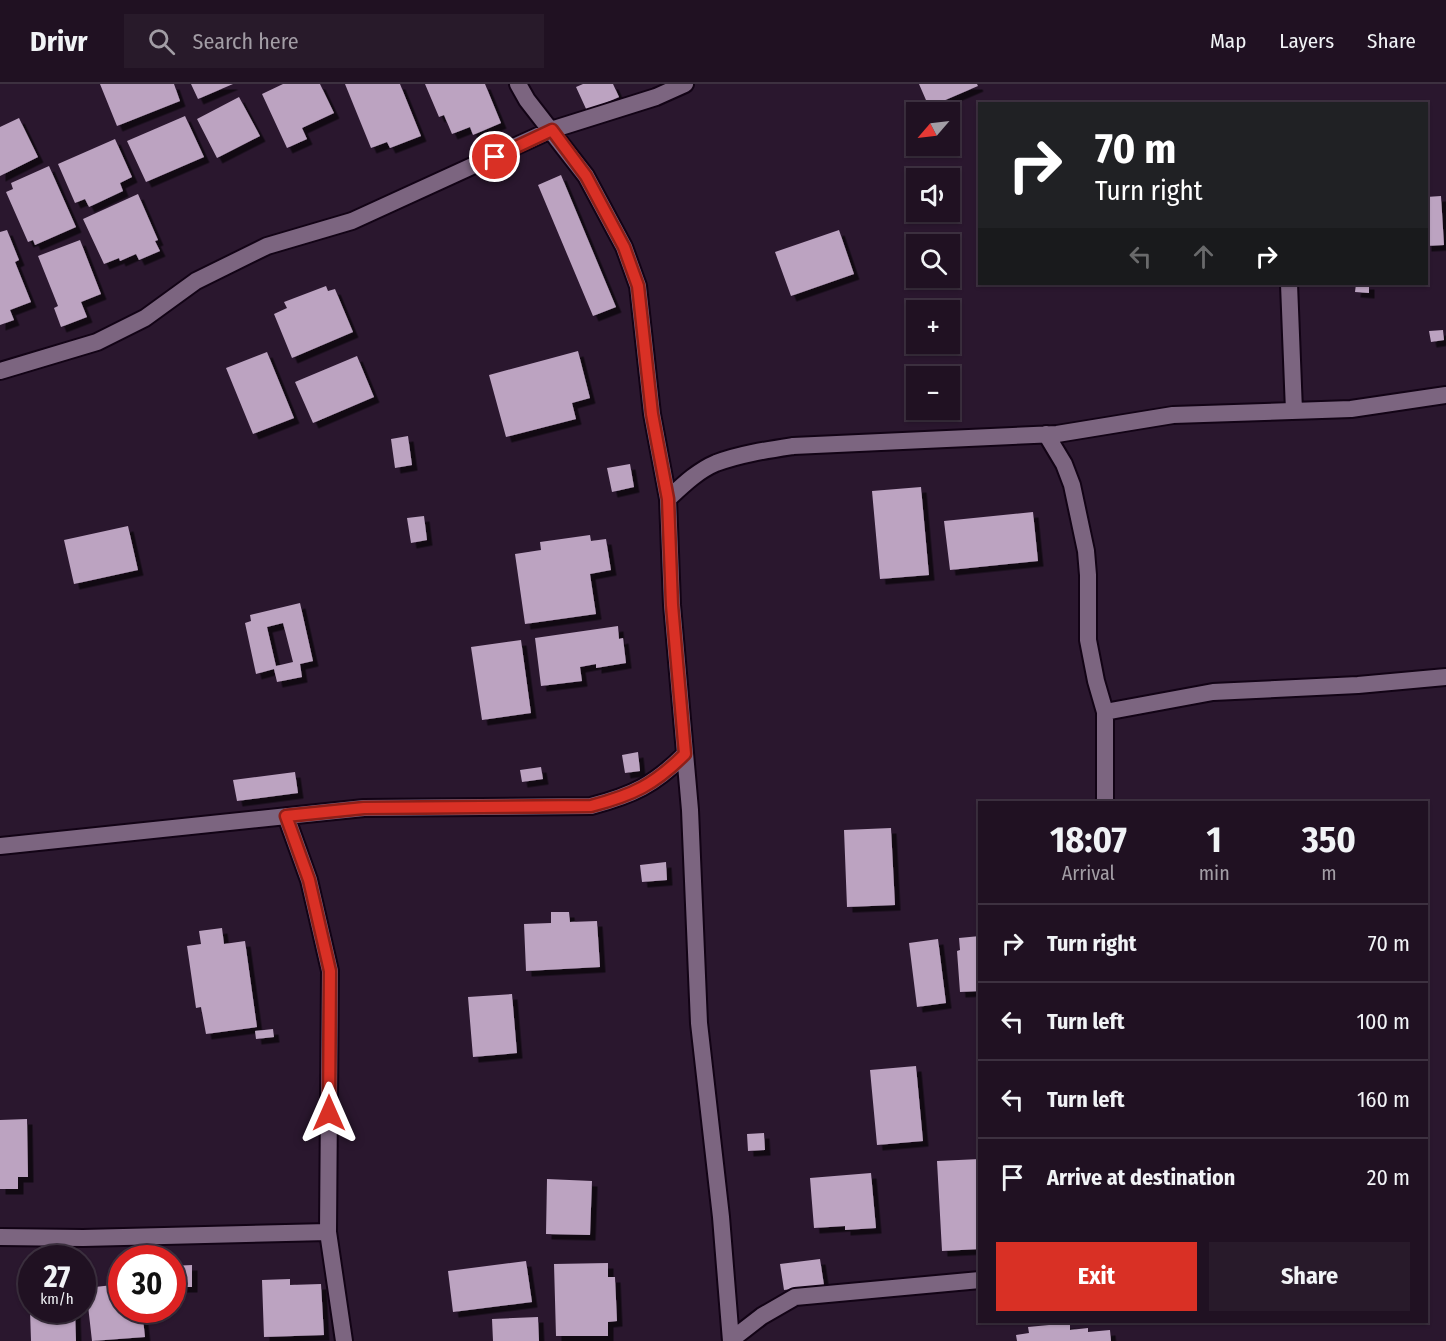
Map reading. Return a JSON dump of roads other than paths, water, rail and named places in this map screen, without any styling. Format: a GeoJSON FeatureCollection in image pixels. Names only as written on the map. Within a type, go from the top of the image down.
{"type":"FeatureCollection","features":[{"type":"Feature","properties":{"kind":"street"},"geometry":{"type":"LineString","coordinates":[[518,84],[527,100],[586,176],[624,247],[638,286],[652,414],[668,499],[672,605],[690,810],[699,1023],[721,1218],[731,1341]]}},
{"type":"Feature","properties":{"kind":"street"},"geometry":{"type":"LineString","coordinates":[[0,371],[97,342],[145,318],[196,281],[234,260],[267,246],[352,221],[552,130],[656,97],[685,84]]}},
{"type":"Feature","properties":{"kind":"street"},"geometry":{"type":"LineString","coordinates":[[1289,285],[1294,411]]}},
{"type":"Feature","properties":{"kind":"street"},"geometry":{"type":"LineString","coordinates":[[668,499],[689,480],[715,464],[750,453],[793,446],[1046,434],[1173,415],[1351,409],[1446,395]]}},
{"type":"Feature","properties":{"kind":"street"},"geometry":{"type":"LineString","coordinates":[[1046,434],[1064,464],[1072,485],[1086,551],[1088,640],[1095,681],[1105,712],[1105,801]]}},
{"type":"Feature","properties":{"kind":"street"},"geometry":{"type":"LineString","coordinates":[[1105,712],[1213,692],[1446,677]]}},
{"type":"Feature","properties":{"kind":"street"},"geometry":{"type":"LineString","coordinates":[[0,846],[364,808],[591,806],[624,797],[649,785],[669,771],[685,754]]}},
{"type":"Feature","properties":{"kind":"street"},"geometry":{"type":"LineString","coordinates":[[286,816],[309,880],[330,971],[328,1232],[344,1341]]}},
{"type":"Feature","properties":{"kind":"street"},"geometry":{"type":"LineString","coordinates":[[0,1237],[83,1238],[328,1232]]}},
{"type":"Feature","properties":{"kind":"street"},"geometry":{"type":"LineString","coordinates":[[731,1341],[762,1316],[795,1297],[978,1280]]}}]}
